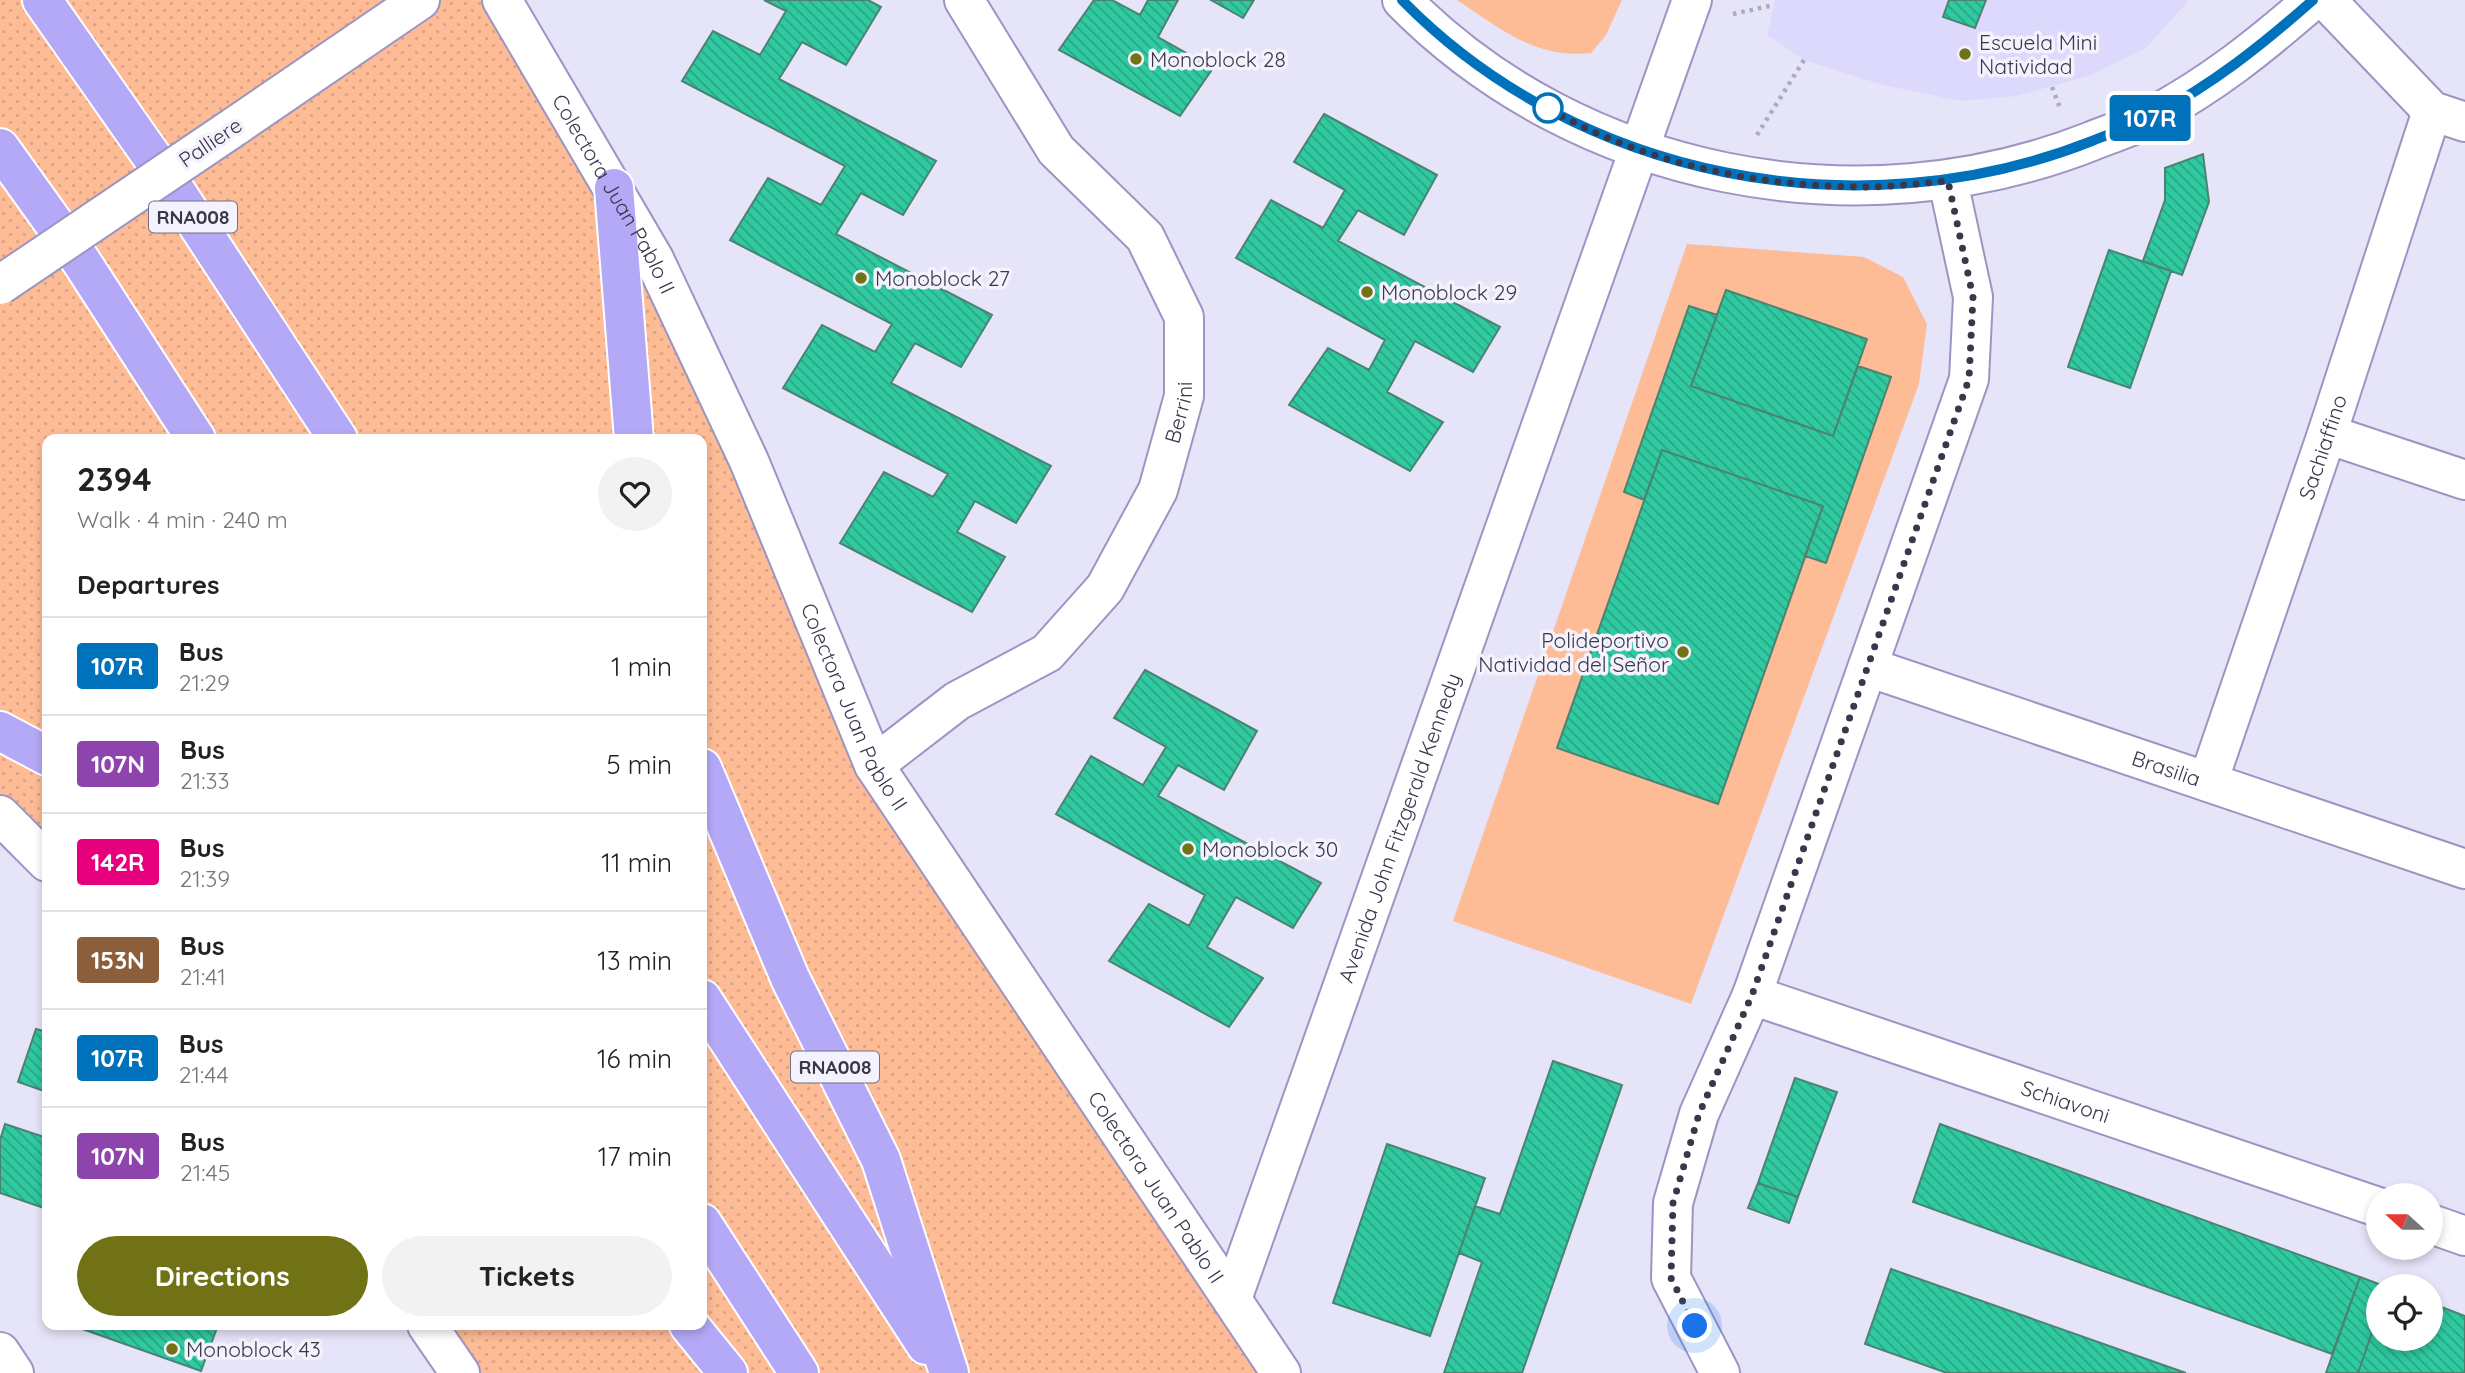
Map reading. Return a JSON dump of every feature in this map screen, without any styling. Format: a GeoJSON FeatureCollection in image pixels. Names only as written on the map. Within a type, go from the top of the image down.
{"type":"FeatureCollection","features":[{"type":"Feature","properties":{"kind":"highway","name":"RNA008"},"geometry":{"type":"LineString","coordinates":[[42,0],[169,181],[335,434]]}},
{"type":"Feature","properties":{"kind":"highway"},"geometry":{"type":"LineString","coordinates":[[0,148],[81,261],[193,434]]}},
{"type":"Feature","properties":{"kind":"highway"},"geometry":{"type":"LineString","coordinates":[[614,188],[634,434]]}},
{"type":"Feature","properties":{"kind":"highway"},"geometry":{"type":"LineString","coordinates":[[0,731],[42,753]]}},
{"type":"Feature","properties":{"kind":"highway","name":"RNA008"},"geometry":{"type":"LineString","coordinates":[[707,780],[790,978],[881,1160],[947,1373]]}},
{"type":"Feature","properties":{"kind":"highway","name":"RNA008"},"geometry":{"type":"LineString","coordinates":[[707,1007],[947,1373]]}},
{"type":"Feature","properties":{"kind":"highway"},"geometry":{"type":"LineString","coordinates":[[707,1231],[799,1373]]}},
{"type":"Feature","properties":{"kind":"highway"},"geometry":{"type":"LineString","coordinates":[[693,1330],[728,1373]]}},
{"type":"Feature","properties":{"kind":"street","name":"Palliere"},"geometry":{"type":"LineString","coordinates":[[0,285],[421,0]]}},
{"type":"Feature","properties":{"kind":"street","name":"Colectora Juan Pablo II"},"geometry":{"type":"LineString","coordinates":[[502,0],[654,259],[749,461],[874,765],[1281,1373]]}},
{"type":"Feature","properties":{"kind":"street","name":"Berrini"},"geometry":{"type":"LineString","coordinates":[[874,765],[957,701],[1047,653],[1105,588],[1158,490],[1184,396],[1184,317],[1145,237],[1056,150],[964,0]]}},
{"type":"Feature","properties":{"kind":"street"},"geometry":{"type":"LineString","coordinates":[[1402,0],[1423,22],[1490,74],[1562,117],[1640,150],[1733,174],[1791,184],[1857,187],[1948,181],[2051,158],[2149,118],[2240,63],[2314,0]]}},
{"type":"Feature","properties":{"kind":"street","name":"Avenida John Fitzgerald Kennedy"},"geometry":{"type":"LineString","coordinates":[[1232,1299],[1692,0]]}},
{"type":"Feature","properties":{"kind":"street"},"geometry":{"type":"LineString","coordinates":[[2326,0],[2448,117]]}},
{"type":"Feature","properties":{"kind":"street","name":"Sachiaffino"},"geometry":{"type":"LineString","coordinates":[[2208,782],[2327,434],[2448,117]]}},
{"type":"Feature","properties":{"kind":"street"},"geometry":{"type":"LineString","coordinates":[[1720,1373],[1671,1278],[1673,1203],[1699,1114],[1752,995],[1969,379],[1973,297],[1948,181]]}},
{"type":"Feature","properties":{"kind":"street"},"geometry":{"type":"LineString","coordinates":[[2327,434],[2465,480]]}},
{"type":"Feature","properties":{"kind":"street","name":"Brasilia"},"geometry":{"type":"LineString","coordinates":[[1868,667],[2465,869]]}},
{"type":"Feature","properties":{"kind":"street"},"geometry":{"type":"LineString","coordinates":[[0,815],[42,857]]}},
{"type":"Feature","properties":{"kind":"street","name":"Schiavoni"},"geometry":{"type":"LineString","coordinates":[[1752,995],[2366,1203]]}},
{"type":"Feature","properties":{"kind":"street"},"geometry":{"type":"LineString","coordinates":[[2443,1228],[2465,1236]]}},
{"type":"Feature","properties":{"kind":"street"},"geometry":{"type":"LineString","coordinates":[[430,1330],[460,1373]]}},
{"type":"Feature","properties":{"kind":"street"},"geometry":{"type":"LineString","coordinates":[[0,1352],[14,1373]]}},
{"type":"Feature","properties":{"kind":"path"},"geometry":{"type":"LineString","coordinates":[[1733,174],[1804,60]]}},
{"type":"Feature","properties":{"kind":"shaded area"},"geometry":{"type":"Polygon","coordinates":[[[0,0],[502,0],[614,188],[874,765],[1281,1373],[460,1373],[430,1330],[707,1330],[707,434],[42,434],[42,857],[0,815],[0,0]]]}},
{"type":"Feature","properties":{"kind":"shaded area"},"geometry":{"type":"Polygon","coordinates":[[[1457,0],[1622,0],[1606,35],[1591,53],[1571,54],[1536,47],[1520,40],[1457,0]]]}},
{"type":"Feature","properties":{"kind":"shaded area","name":"Escuela Mini Natividad"},"geometry":{"type":"Polygon","coordinates":[[[1775,0],[2189,0],[2146,48],[2091,75],[2017,96],[1961,101],[1883,85],[1804,60],[1767,35],[1775,0]]]}},
{"type":"Feature","properties":{"kind":"shaded area","name":"Polideportivo Natividad del Señor"},"geometry":{"type":"Polygon","coordinates":[[[1687,244],[1864,257],[1903,277],[1927,324],[1919,384],[1691,1004],[1453,921],[1687,244]]]}},
{"type":"Feature","properties":{"kind":"building","name":"Monoblock 27"},"geometry":{"type":"Polygon","coordinates":[[[764,0],[868,0],[881,7],[846,65],[802,42],[779,79],[936,161],[903,215],[861,193],[836,234],[992,315],[961,367],[915,343],[891,383],[1051,466],[1016,523],[975,501],[957,532],[1005,557],[972,612],[840,543],[884,472],[933,497],[948,474],[783,388],[822,325],[875,352],[892,324],[730,240],[768,178],[821,205],[845,166],[682,81],[713,31],[760,55],[786,11],[764,0]]]}},
{"type":"Feature","properties":{"kind":"building","name":"Monoblock 28"},"geometry":{"type":"Polygon","coordinates":[[[1094,0],[1112,0],[1140,15],[1148,0],[1178,0],[1158,37],[1213,68],[1180,116],[1059,50],[1094,0]]]}},
{"type":"Feature","properties":{"kind":"building","name":"Monoblock 28"},"geometry":{"type":"Polygon","coordinates":[[[1211,0],[1254,0],[1243,18],[1211,0]]]}},
{"type":"Feature","properties":{"kind":"building"},"geometry":{"type":"Polygon","coordinates":[[[1949,0],[1986,0],[1975,28],[1943,17],[1949,0]]]}},
{"type":"Feature","properties":{"kind":"building","name":"Monoblock 29"},"geometry":{"type":"Polygon","coordinates":[[[1324,114],[1437,175],[1404,235],[1358,210],[1338,241],[1500,327],[1473,372],[1415,341],[1387,392],[1443,422],[1410,471],[1289,405],[1328,348],[1369,370],[1385,340],[1236,258],[1271,200],[1323,228],[1345,190],[1294,162],[1324,114]]]}},
{"type":"Feature","properties":{"kind":"building"},"geometry":{"type":"Polygon","coordinates":[[[2203,154],[2209,202],[2182,275],[2143,261],[2165,200],[2165,168],[2203,154]]]}},
{"type":"Feature","properties":{"kind":"building"},"geometry":{"type":"Polygon","coordinates":[[[2109,250],[2171,271],[2130,388],[2068,367],[2109,250]]]}},
{"type":"Feature","properties":{"kind":"building"},"geometry":{"type":"Polygon","coordinates":[[[1726,290],[1867,339],[1833,436],[1691,386],[1726,290]]]}},
{"type":"Feature","properties":{"kind":"building"},"geometry":{"type":"Polygon","coordinates":[[[1689,306],[1717,315],[1691,386],[1833,436],[1858,366],[1891,377],[1826,563],[1805,556],[1823,506],[1662,450],[1644,500],[1624,492],[1689,306]]]}},
{"type":"Feature","properties":{"kind":"building"},"geometry":{"type":"Polygon","coordinates":[[[1662,450],[1823,506],[1718,804],[1557,748],[1662,450]]]}},
{"type":"Feature","properties":{"kind":"building","name":"Monoblock 30"},"geometry":{"type":"Polygon","coordinates":[[[1145,670],[1257,731],[1224,790],[1178,765],[1158,796],[1321,883],[1293,928],[1236,897],[1207,947],[1263,978],[1229,1027],[1109,961],[1149,904],[1189,926],[1205,895],[1056,814],[1091,756],[1143,785],[1166,747],[1114,718],[1145,670]]]}},
{"type":"Feature","properties":{"kind":"building"},"geometry":{"type":"Polygon","coordinates":[[[36,1029],[42,1031],[42,1090],[18,1082],[36,1029]]]}},
{"type":"Feature","properties":{"kind":"building"},"geometry":{"type":"Polygon","coordinates":[[[1553,1061],[1622,1085],[1522,1373],[1444,1373],[1482,1262],[1459,1253],[1475,1206],[1500,1214],[1553,1061]]]}},
{"type":"Feature","properties":{"kind":"building"},"geometry":{"type":"Polygon","coordinates":[[[1795,1078],[1837,1092],[1798,1197],[1758,1183],[1795,1078]]]}},
{"type":"Feature","properties":{"kind":"building"},"geometry":{"type":"Polygon","coordinates":[[[5,1124],[42,1136],[42,1207],[0,1193],[0,1140],[5,1124]]]}},
{"type":"Feature","properties":{"kind":"building"},"geometry":{"type":"Polygon","coordinates":[[[1940,1124],[2360,1277],[2332,1354],[1913,1202],[1940,1124]]]}},
{"type":"Feature","properties":{"kind":"building"},"geometry":{"type":"Polygon","coordinates":[[[1387,1144],[1485,1178],[1430,1336],[1333,1303],[1387,1144]]]}},
{"type":"Feature","properties":{"kind":"building"},"geometry":{"type":"Polygon","coordinates":[[[1758,1183],[1798,1197],[1789,1223],[1748,1208],[1758,1183]]]}},
{"type":"Feature","properties":{"kind":"building"},"geometry":{"type":"Polygon","coordinates":[[[1891,1269],[2186,1373],[1947,1373],[1865,1344],[1891,1269]]]}},
{"type":"Feature","properties":{"kind":"building"},"geometry":{"type":"Polygon","coordinates":[[[2360,1277],[2366,1279],[2366,1350],[2358,1373],[2326,1373],[2360,1277]]]}},
{"type":"Feature","properties":{"kind":"building"},"geometry":{"type":"Polygon","coordinates":[[[2443,1308],[2465,1316],[2465,1373],[2358,1373],[2366,1350],[2443,1351],[2443,1308]]]}},
{"type":"Feature","properties":{"kind":"building","name":"Monoblock 43"},"geometry":{"type":"Polygon","coordinates":[[[85,1330],[216,1330],[201,1371],[85,1330]]]}},
{"type":"Feature","properties":{"kind":"bus line","name":"107R"},"geometry":{"type":"LineString","coordinates":[[1402,0],[1423,22],[1490,74],[1562,117],[1640,150],[1714,171],[1791,184],[1870,187],[1948,181],[2051,158],[2149,118],[2240,63],[2313,0]]}},
{"type":"Feature","properties":{"kind":"place","name":"Escuela Mini Natividad"},"geometry":{"type":"Point","coordinates":[1965,54]}},
{"type":"Feature","properties":{"kind":"place","name":"Monoblock 28"},"geometry":{"type":"Point","coordinates":[1136,59]}},
{"type":"Feature","properties":{"kind":"place","name":"Monoblock 27"},"geometry":{"type":"Point","coordinates":[861,278]}},
{"type":"Feature","properties":{"kind":"place","name":"Monoblock 29"},"geometry":{"type":"Point","coordinates":[1367,292]}},
{"type":"Feature","properties":{"kind":"place","name":"Polideportivo Natividad del Señor"},"geometry":{"type":"Point","coordinates":[1683,652]}},
{"type":"Feature","properties":{"kind":"place","name":"Monoblock 30"},"geometry":{"type":"Point","coordinates":[1188,849]}},
{"type":"Feature","properties":{"kind":"place","name":"Monoblock 43"},"geometry":{"type":"Point","coordinates":[172,1349]}},
{"type":"Feature","properties":{"kind":"route"},"geometry":{"type":"LineString","coordinates":[[1548,108],[1544,106],[1562,117],[1640,150],[1714,171],[1791,184],[1870,187],[1948,181],[1973,297],[1969,379],[1752,995],[1699,1114],[1673,1203],[1671,1278],[1695,1326]]}}]}
